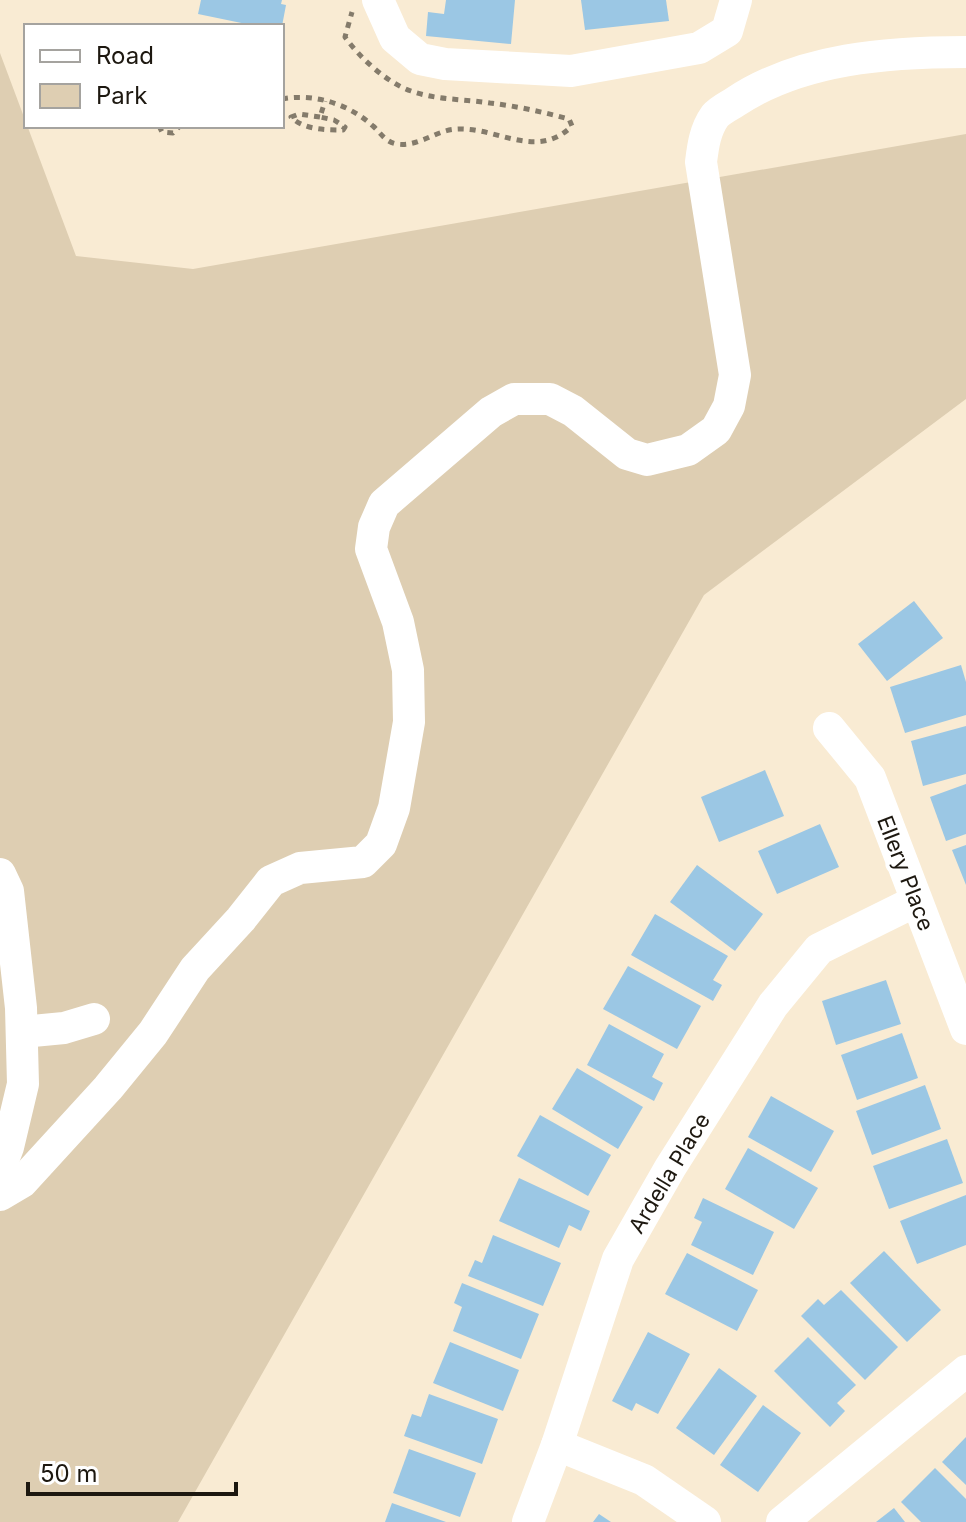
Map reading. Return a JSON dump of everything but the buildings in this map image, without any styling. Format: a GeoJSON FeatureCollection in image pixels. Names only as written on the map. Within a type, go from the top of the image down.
{"type":"FeatureCollection","features":[{"type":"Feature","properties":{"kind":"street"},"geometry":{"type":"LineString","coordinates":[[378,0],[395,38],[420,59],[445,64],[571,71],[699,48],[727,31],[736,0]]}},
{"type":"Feature","properties":{"kind":"street"},"geometry":{"type":"LineString","coordinates":[[0,1195],[22,1182],[108,1088],[153,1033],[195,969],[271,881],[300,868],[363,862],[381,844],[394,808],[409,722],[408,670],[398,622],[371,549],[374,527],[384,504],[491,412],[514,399],[550,399],[573,411],[627,454],[647,460],[688,450],[716,430],[729,406],[735,375],[701,162],[705,133],[716,114],[752,91],[816,66],[885,56],[966,52]]}},
{"type":"Feature","properties":{"kind":"street","name":"Ellery Place"},"geometry":{"type":"LineString","coordinates":[[829,728],[870,778],[966,1029]]}},
{"type":"Feature","properties":{"kind":"street"},"geometry":{"type":"LineString","coordinates":[[0,874],[8,891],[22,1032],[23,1084],[0,1168]]}},
{"type":"Feature","properties":{"kind":"street","name":"Ardella Place"},"geometry":{"type":"LineString","coordinates":[[528,1522],[557,1445],[618,1259],[670,1168],[773,1005],[819,949],[916,901]]}},
{"type":"Feature","properties":{"kind":"street"},"geometry":{"type":"LineString","coordinates":[[22,1032],[64,1028],[94,1019]]}},
{"type":"Feature","properties":{"kind":"street"},"geometry":{"type":"LineString","coordinates":[[782,1522],[966,1371]]}},
{"type":"Feature","properties":{"kind":"street"},"geometry":{"type":"LineString","coordinates":[[557,1445],[644,1480],[705,1522]]}},
{"type":"Feature","properties":{"kind":"path"},"geometry":{"type":"LineString","coordinates":[[284,99],[325,101],[351,109],[385,139],[396,144],[411,143],[450,130],[496,134],[535,143],[572,126],[569,119],[555,115],[494,103],[433,96],[409,91],[395,83],[353,48],[345,37],[356,0]]}},
{"type":"Feature","properties":{"kind":"path"},"geometry":{"type":"LineString","coordinates":[[320,117],[325,101]]}},
{"type":"Feature","properties":{"kind":"path"},"geometry":{"type":"LineString","coordinates":[[299,114],[320,117],[334,120],[345,127],[343,130],[309,127],[291,117],[299,114]]}},
{"type":"Feature","properties":{"kind":"path"},"geometry":{"type":"LineString","coordinates":[[160,128],[162,132],[173,133],[178,128]]}},
{"type":"Feature","properties":{"kind":"green space"},"geometry":{"type":"Polygon","coordinates":[[[0,53],[24,117],[24,128],[28,128],[76,256],[193,269],[966,134],[966,399],[704,595],[178,1522],[0,1522],[0,53]]]}}]}
